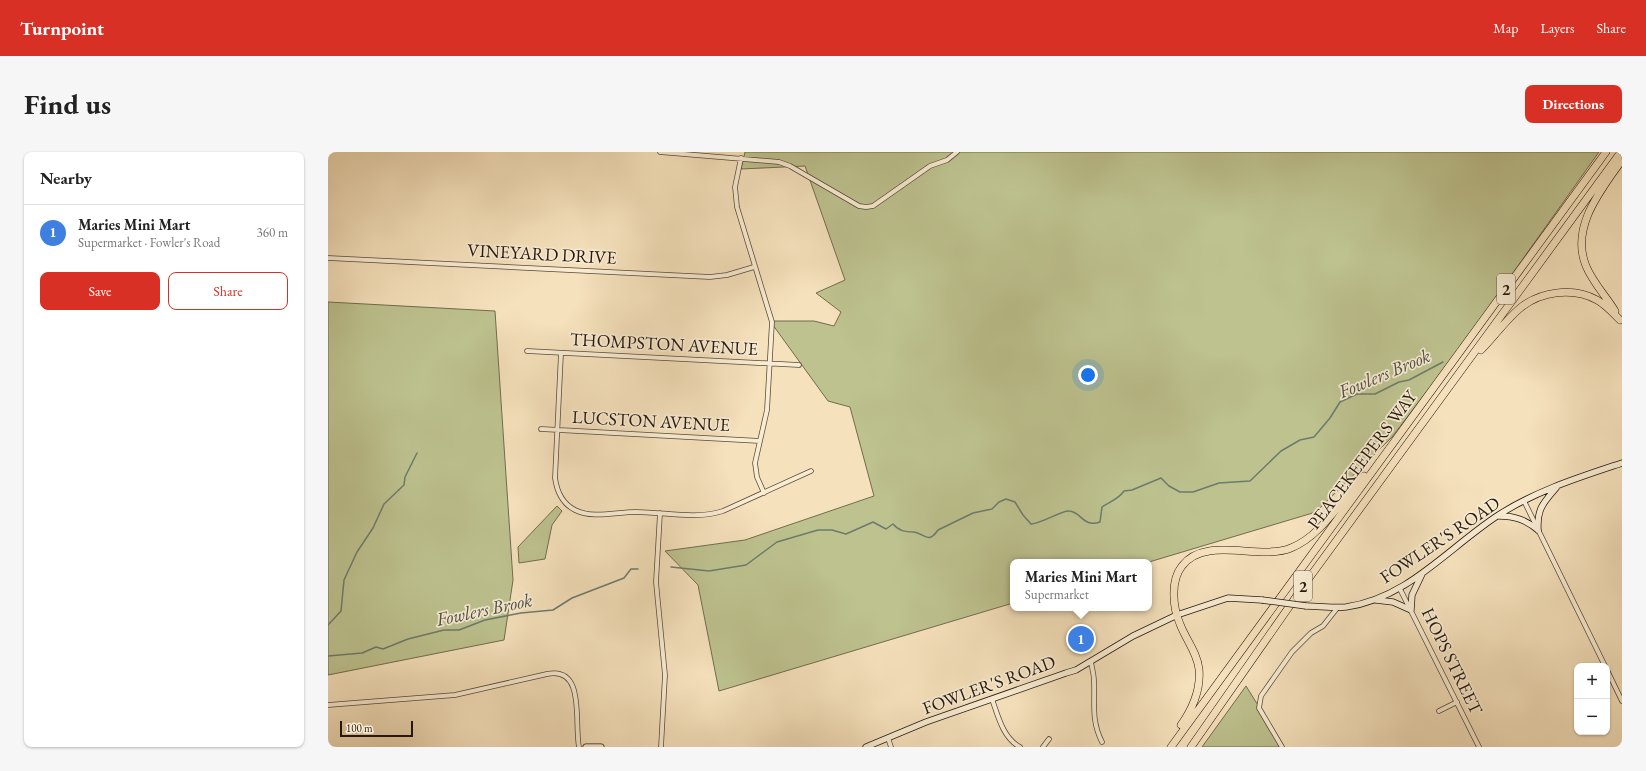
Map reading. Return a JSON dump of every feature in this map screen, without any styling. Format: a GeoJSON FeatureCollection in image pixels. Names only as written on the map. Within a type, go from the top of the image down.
{"type":"FeatureCollection","features":[{"type":"Feature","properties":{"kind":"highway","name":"PEACEKEEPERS WAY"},"geometry":{"type":"LineString","coordinates":[[1171,747],[1606,152]]}},
{"type":"Feature","properties":{"kind":"highway","name":"PEACEKEEPERS WAY"},"geometry":{"type":"LineString","coordinates":[[1191,747],[1312,574],[1621,152]]}},
{"type":"Feature","properties":{"kind":"highway"},"geometry":{"type":"LineString","coordinates":[[1621,322],[1591,277],[1582,253],[1582,240],[1584,224],[1590,209],[1622,160]]}},
{"type":"Feature","properties":{"kind":"highway"},"geometry":{"type":"LineString","coordinates":[[1459,374],[1519,309],[1540,297],[1564,292],[1586,296],[1608,308],[1621,322]]}},
{"type":"Feature","properties":{"kind":"highway"},"geometry":{"type":"LineString","coordinates":[[1167,747],[1192,706],[1198,690],[1199,679],[1197,659],[1180,625],[1177,615],[1174,593],[1178,573],[1189,559],[1197,554],[1208,551],[1231,550],[1272,553],[1292,548],[1302,542],[1322,525],[1360,479],[1383,457]]}},
{"type":"Feature","properties":{"kind":"street"},"geometry":{"type":"LineString","coordinates":[[660,152],[778,162],[790,166],[855,204],[866,207],[873,206],[930,166],[947,160],[957,152]]}},
{"type":"Feature","properties":{"kind":"street"},"geometry":{"type":"LineString","coordinates":[[741,158],[736,177],[735,196],[754,267],[772,322],[767,410],[755,468],[764,493]]}},
{"type":"Feature","properties":{"kind":"street","name":"VINEYARD DRIVE"},"geometry":{"type":"LineString","coordinates":[[328,258],[710,277],[727,275],[754,267]]}},
{"type":"Feature","properties":{"kind":"street","name":"THOMPSTON AVENUE"},"geometry":{"type":"LineString","coordinates":[[527,352],[799,365]]}},
{"type":"Feature","properties":{"kind":"street"},"geometry":{"type":"LineString","coordinates":[[561,353],[555,478],[556,487],[563,500],[569,506],[583,513],[630,512],[710,515],[724,511],[811,471]]}},
{"type":"Feature","properties":{"kind":"street","name":"LUCSTON AVENUE"},"geometry":{"type":"LineString","coordinates":[[541,429],[760,441]]}},
{"type":"Feature","properties":{"kind":"street","name":"FOWLER'S ROAD"},"geometry":{"type":"LineString","coordinates":[[866,747],[926,722],[1076,670],[1133,636],[1177,615],[1228,598],[1262,600],[1306,606],[1338,607],[1345,607],[1374,600],[1400,589],[1497,516],[1524,501],[1622,463]]}},
{"type":"Feature","properties":{"kind":"street"},"geometry":{"type":"LineString","coordinates":[[1538,530],[1539,510],[1557,487]]}},
{"type":"Feature","properties":{"kind":"street"},"geometry":{"type":"LineString","coordinates":[[1524,501],[1604,663]]}},
{"type":"Feature","properties":{"kind":"street"},"geometry":{"type":"LineString","coordinates":[[660,513],[656,582],[665,675],[661,747]]}},
{"type":"Feature","properties":{"kind":"street"},"geometry":{"type":"LineString","coordinates":[[1497,516],[1511,516],[1522,519],[1538,530]]}},
{"type":"Feature","properties":{"kind":"street"},"geometry":{"type":"LineString","coordinates":[[1374,600],[1392,602],[1411,610],[1412,595],[1424,572]]}},
{"type":"Feature","properties":{"kind":"street","name":"HOPS STREET"},"geometry":{"type":"LineString","coordinates":[[1400,589],[1479,747]]}},
{"type":"Feature","properties":{"kind":"street"},"geometry":{"type":"LineString","coordinates":[[1282,747],[1258,708],[1261,696],[1292,652],[1311,632],[1324,626],[1338,607]]}},
{"type":"Feature","properties":{"kind":"street"},"geometry":{"type":"LineString","coordinates":[[1091,662],[1094,680],[1096,730],[1102,742]]}},
{"type":"Feature","properties":{"kind":"street"},"geometry":{"type":"LineString","coordinates":[[328,705],[455,695],[546,674],[559,673],[568,677],[573,686],[579,747]]}},
{"type":"Feature","properties":{"kind":"street"},"geometry":{"type":"LineString","coordinates":[[1610,676],[1622,701]]}},
{"type":"Feature","properties":{"kind":"street"},"geometry":{"type":"LineString","coordinates":[[992,699],[998,718],[1006,734],[1020,747]]}},
{"type":"Feature","properties":{"kind":"street"},"geometry":{"type":"LineString","coordinates":[[1439,711],[1457,702]]}},
{"type":"Feature","properties":{"kind":"street"},"geometry":{"type":"LineString","coordinates":[[888,738],[890,747]]}},
{"type":"Feature","properties":{"kind":"street"},"geometry":{"type":"LineString","coordinates":[[1043,747],[1050,739]]}},
{"type":"Feature","properties":{"kind":"street"},"geometry":{"type":"LineString","coordinates":[[586,747],[601,747]]}},
{"type":"Feature","properties":{"kind":"green space"},"geometry":{"type":"Polygon","coordinates":[[[745,152],[1599,152],[1453,357],[1392,437],[1316,512],[1152,561],[1152,559],[1010,559],[1010,604],[719,691],[698,585],[665,551],[745,540],[874,496],[850,407],[828,401],[770,321],[814,321],[834,326],[841,312],[816,293],[845,280],[805,166],[741,169],[745,152]]]}},
{"type":"Feature","properties":{"kind":"green space"},"geometry":{"type":"Polygon","coordinates":[[[328,302],[495,311],[513,580],[504,640],[328,675],[328,302]]]}},
{"type":"Feature","properties":{"kind":"green space"},"geometry":{"type":"Polygon","coordinates":[[[557,506],[562,511],[552,525],[545,559],[519,563],[518,547],[557,506]]]}},
{"type":"Feature","properties":{"kind":"green space"},"geometry":{"type":"Polygon","coordinates":[[[1246,686],[1284,747],[1202,747],[1246,686]]]}},
{"type":"Feature","properties":{"kind":"waterway","name":"Fowlers Brook"},"geometry":{"type":"LineString","coordinates":[[671,567],[709,571],[746,565],[777,542],[818,530],[832,530],[846,534],[873,522],[886,529],[893,524],[902,531],[914,532],[926,537],[931,537],[938,530],[973,513],[992,509],[999,502],[1006,499],[1015,502],[1031,524],[1066,511],[1073,512],[1090,523],[1100,522],[1102,507],[1117,498],[1124,491],[1132,490],[1161,478],[1169,486],[1180,492],[1193,492],[1219,483],[1250,481],[1281,451],[1300,440],[1314,437],[1330,418],[1340,402],[1357,394],[1375,394],[1399,382],[1409,380],[1443,362]]}},
{"type":"Feature","properties":{"kind":"waterway"},"geometry":{"type":"LineString","coordinates":[[328,625],[341,611],[344,580],[357,552],[373,528],[384,504],[404,485],[405,477],[417,453]]}},
{"type":"Feature","properties":{"kind":"waterway","name":"Fowlers Brook"},"geometry":{"type":"LineString","coordinates":[[328,656],[362,653],[376,647],[383,649],[408,639],[444,630],[459,630],[485,620],[521,613],[553,610],[572,598],[624,578],[631,569],[638,569]]}},
{"type":"Feature","properties":{"kind":"place","name":"Maries Mini Mart"},"geometry":{"type":"Point","coordinates":[1081,639]}}]}
